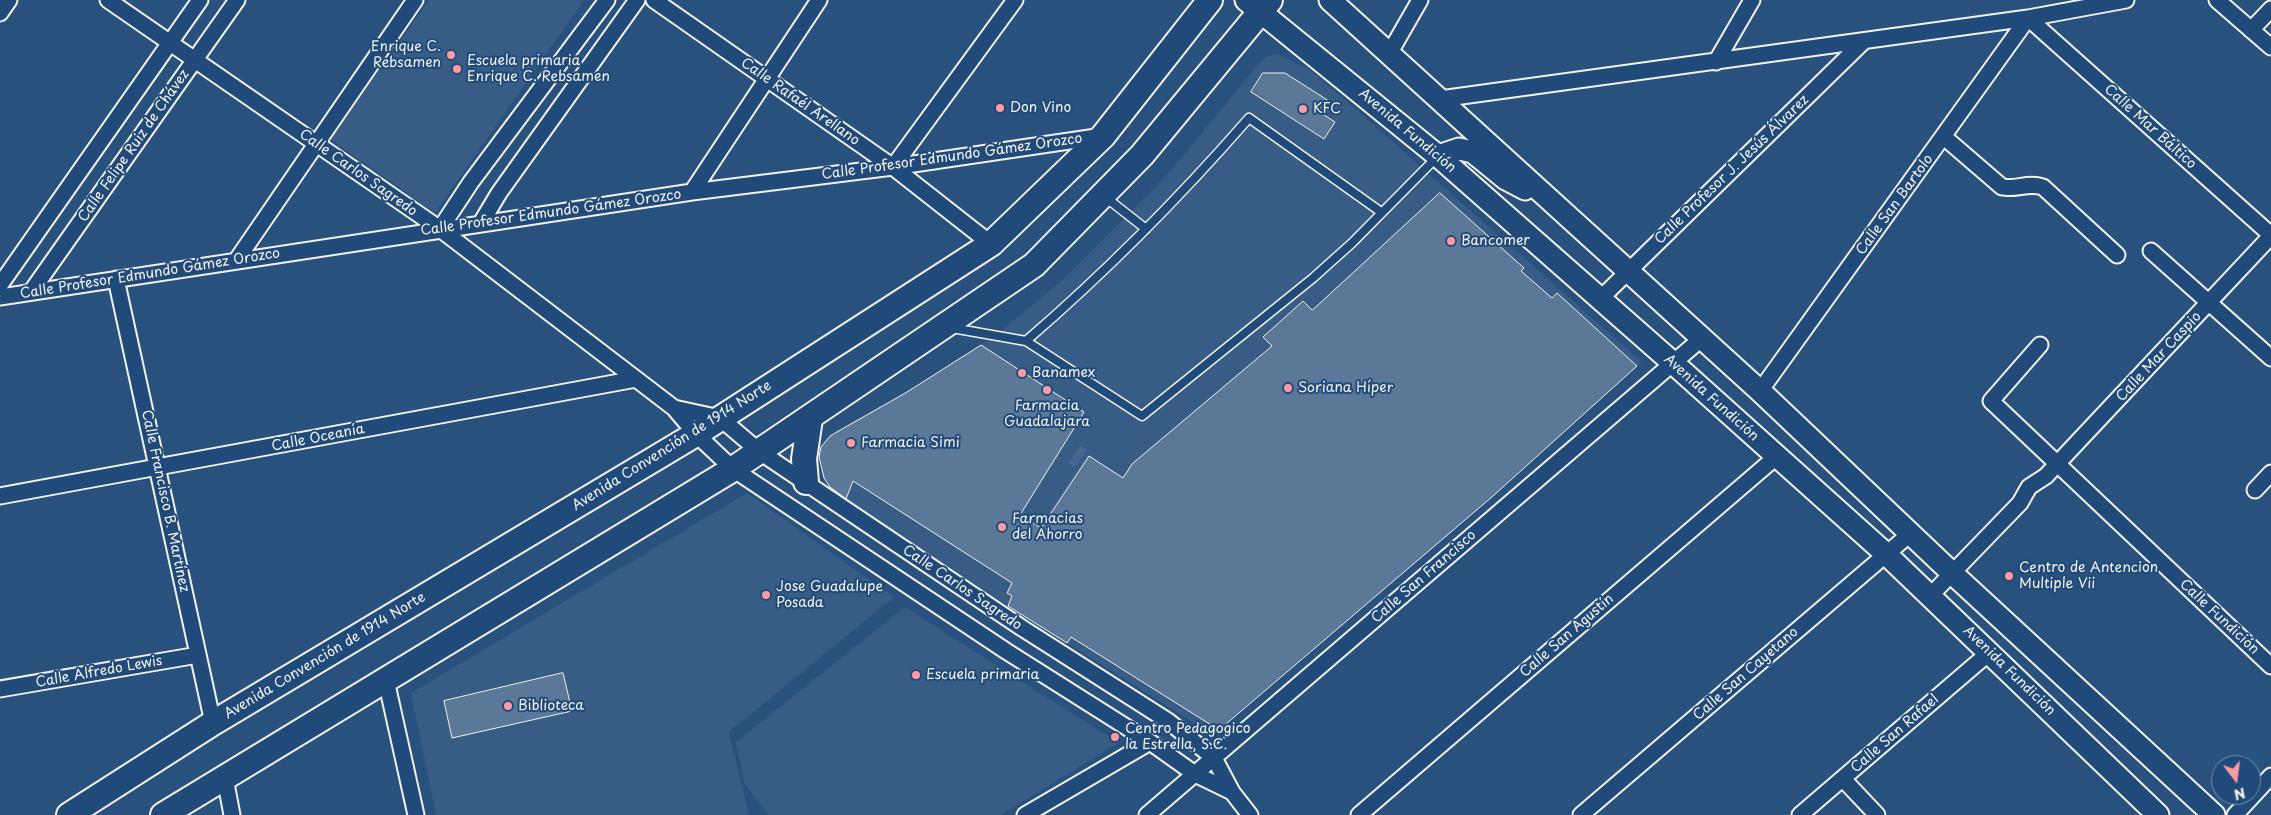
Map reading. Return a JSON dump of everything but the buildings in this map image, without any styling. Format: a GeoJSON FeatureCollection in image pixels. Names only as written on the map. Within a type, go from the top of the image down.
{"type":"FeatureCollection","features":[{"type":"Feature","properties":{"kind":"main road","name":"Avenida Convención de 1914 Norte"},"geometry":{"type":"LineString","coordinates":[[69,815],[213,723],[696,434],[991,244],[1103,136],[1210,0]]}},
{"type":"Feature","properties":{"kind":"main road"},"geometry":{"type":"LineString","coordinates":[[163,815],[760,452],[1034,265],[1142,155],[1259,4]]}},
{"type":"Feature","properties":{"kind":"main road"},"geometry":{"type":"LineString","coordinates":[[806,482],[804,459],[810,419]]}},
{"type":"Feature","properties":{"kind":"street"},"geometry":{"type":"LineString","coordinates":[[0,13],[9,0]]}},
{"type":"Feature","properties":{"kind":"street","name":"Calle Carlos Sagredo"},"geometry":{"type":"LineString","coordinates":[[108,0],[440,229],[674,408],[696,434],[733,469],[1006,651],[1150,742],[1195,774],[1232,792]]}},
{"type":"Feature","properties":{"kind":"street"},"geometry":{"type":"LineString","coordinates":[[0,285],[200,0]]}},
{"type":"Feature","properties":{"kind":"street","name":"Calle Felipe Ruiz de Chávez"},"geometry":{"type":"LineString","coordinates":[[31,292],[237,0]]}},
{"type":"Feature","properties":{"kind":"street"},"geometry":{"type":"LineString","coordinates":[[236,261],[415,0]]}},
{"type":"Feature","properties":{"kind":"street"},"geometry":{"type":"LineString","coordinates":[[440,229],[472,182],[606,0]]}},
{"type":"Feature","properties":{"kind":"street"},"geometry":{"type":"LineString","coordinates":[[481,224],[499,193],[637,0]]}},
{"type":"Feature","properties":{"kind":"street","name":"Calle Rafaél Arellano"},"geometry":{"type":"LineString","coordinates":[[654,0],[893,167],[991,244]]}},
{"type":"Feature","properties":{"kind":"street"},"geometry":{"type":"LineString","coordinates":[[692,192],[765,78],[819,0]]}},
{"type":"Feature","properties":{"kind":"street"},"geometry":{"type":"LineString","coordinates":[[893,167],[1015,0]]}},
{"type":"Feature","properties":{"kind":"street"},"geometry":{"type":"LineString","coordinates":[[1330,0],[1760,391],[1952,574],[2214,815]]}},
{"type":"Feature","properties":{"kind":"street"},"geometry":{"type":"LineString","coordinates":[[1390,54],[1420,0]]}},
{"type":"Feature","properties":{"kind":"street"},"geometry":{"type":"LineString","coordinates":[[1716,62],[1752,0]]}},
{"type":"Feature","properties":{"kind":"street"},"geometry":{"type":"LineString","coordinates":[[1440,99],[2028,18],[2126,0]]}},
{"type":"Feature","properties":{"kind":"street"},"geometry":{"type":"LineString","coordinates":[[2217,0],[2271,47]]}},
{"type":"Feature","properties":{"kind":"street","name":"Avenida Fundición"},"geometry":{"type":"LineString","coordinates":[[1259,4],[1438,156],[1886,554],[1990,652],[2151,813]]}},
{"type":"Feature","properties":{"kind":"street"},"geometry":{"type":"LineString","coordinates":[[2251,30],[2271,9]]}},
{"type":"Feature","properties":{"kind":"street","name":"Calle San Bartolo"},"geometry":{"type":"LineString","coordinates":[[1760,391],[2028,18]]}},
{"type":"Feature","properties":{"kind":"street","name":"Calle Mar Báltico"},"geometry":{"type":"LineString","coordinates":[[2028,18],[2271,235]]}},
{"type":"Feature","properties":{"kind":"street","name":"Calle Profesor J. Jesús Álvarez"},"geometry":{"type":"LineString","coordinates":[[1600,299],[1864,41]]}},
{"type":"Feature","properties":{"kind":"street","name":"Calle Profesor Edmundo Gámez Orozco"},"geometry":{"type":"LineString","coordinates":[[0,297],[692,192],[893,167],[1103,136]]}},
{"type":"Feature","properties":{"kind":"street"},"geometry":{"type":"LineString","coordinates":[[1944,137],[2002,187],[2012,189],[2034,184],[2043,187],[2117,255]]}},
{"type":"Feature","properties":{"kind":"street"},"geometry":{"type":"LineString","coordinates":[[1438,156],[1459,149],[1472,152],[1506,179],[1526,190],[1545,195]]}},
{"type":"Feature","properties":{"kind":"street","name":"Calle Mar Caspio"},"geometry":{"type":"LineString","coordinates":[[1930,596],[2020,503],[2029,487],[2046,476],[2210,303],[2271,235]]}},
{"type":"Feature","properties":{"kind":"street"},"geometry":{"type":"LineString","coordinates":[[2151,251],[2271,358]]}},
{"type":"Feature","properties":{"kind":"street","name":"Calle Francisco B. Martínez"},"geometry":{"type":"LineString","coordinates":[[116,279],[213,723]]}},
{"type":"Feature","properties":{"kind":"street","name":"Calle San Francisco"},"geometry":{"type":"LineString","coordinates":[[1147,815],[1701,339]]}},
{"type":"Feature","properties":{"kind":"street","name":"Calle Fundición"},"geometry":{"type":"LineString","coordinates":[[2040,345],[1991,402],[2271,666]]}},
{"type":"Feature","properties":{"kind":"street","name":"Calle Oceanía"},"geometry":{"type":"LineString","coordinates":[[0,496],[636,379]]}},
{"type":"Feature","properties":{"kind":"street","name":"Calle Carlos Sagredo"},"geometry":{"type":"LineString","coordinates":[[674,408],[720,418],[760,452],[1022,628],[1168,721],[1214,758],[1232,792],[1250,815]]}},
{"type":"Feature","properties":{"kind":"street","name":"Calle San Agustín"},"geometry":{"type":"LineString","coordinates":[[1359,815],[1776,457]]}},
{"type":"Feature","properties":{"kind":"street"},"geometry":{"type":"LineString","coordinates":[[2255,490],[2271,473]]}},
{"type":"Feature","properties":{"kind":"street","name":"Calle San Cayetano"},"geometry":{"type":"LineString","coordinates":[[1581,815],[1911,533]]}},
{"type":"Feature","properties":{"kind":"street"},"geometry":{"type":"LineString","coordinates":[[1006,651],[1022,628]]}},
{"type":"Feature","properties":{"kind":"street","name":"Calle San Rafael"},"geometry":{"type":"LineString","coordinates":[[1800,815],[1990,652]]}},
{"type":"Feature","properties":{"kind":"street","name":"Calle Alfredo Lewis"},"geometry":{"type":"LineString","coordinates":[[0,689],[198,655]]}},
{"type":"Feature","properties":{"kind":"street"},"geometry":{"type":"LineString","coordinates":[[386,680],[416,815]]}},
{"type":"Feature","properties":{"kind":"street"},"geometry":{"type":"LineString","coordinates":[[1025,815],[1150,742]]}},
{"type":"Feature","properties":{"kind":"street"},"geometry":{"type":"LineString","coordinates":[[2235,815],[2271,776]]}},
{"type":"Feature","properties":{"kind":"street"},"geometry":{"type":"LineString","coordinates":[[225,778],[232,815]]}},
{"type":"Feature","properties":{"kind":"street"},"geometry":{"type":"LineString","coordinates":[[1842,779],[1877,815]]}},
{"type":"Feature","properties":{"kind":"lane"},"geometry":{"type":"LineString","coordinates":[[1026,341],[1068,305],[1185,191],[1249,118],[1381,212]]}},
{"type":"Feature","properties":{"kind":"lane"},"geometry":{"type":"LineString","coordinates":[[945,326],[1026,341],[1142,416],[1313,278],[1352,243],[1438,156]]}},
{"type":"Feature","properties":{"kind":"lane"},"geometry":{"type":"LineString","coordinates":[[1103,195],[1146,229]]}},
{"type":"Feature","properties":{"kind":"shaded area","name":"Escuela primaria Enrique C. Rebsamen"},"geometry":{"type":"Polygon","coordinates":[[[429,0],[584,0],[435,213],[330,139],[429,0]]]}},
{"type":"Feature","properties":{"kind":"shaded area"},"geometry":{"type":"Polygon","coordinates":[[[1277,54],[1308,69],[1335,91],[1642,362],[1494,496],[1213,735],[1008,606],[839,494],[830,487],[824,478],[819,457],[821,447],[837,430],[907,392],[996,335],[1065,278],[1167,175],[1262,60],[1277,54]]]}},
{"type":"Feature","properties":{"kind":"shaded area"},"geometry":{"type":"Polygon","coordinates":[[[1080,446],[1087,450],[1075,467],[1068,463],[1080,446]]]}},
{"type":"Feature","properties":{"kind":"shaded area"},"geometry":{"type":"Polygon","coordinates":[[[747,493],[894,597],[729,732],[749,815],[436,815],[411,693],[747,493]]]}},
{"type":"Feature","properties":{"kind":"shaded area","name":"Escuela primaria"},"geometry":{"type":"Polygon","coordinates":[[[905,607],[1119,743],[1000,815],[769,815],[744,783],[736,742],[905,607]]]}},
{"type":"Feature","properties":{"kind":"place","name":"Enrique C. Rebsamen"},"geometry":{"type":"Point","coordinates":[451,55]}},
{"type":"Feature","properties":{"kind":"place","name":"Escuela primaria Enrique C. Rebsamen"},"geometry":{"type":"Point","coordinates":[457,69]}},
{"type":"Feature","properties":{"kind":"place","name":"Don Vino"},"geometry":{"type":"Point","coordinates":[1000,108]}},
{"type":"Feature","properties":{"kind":"place","name":"KFC"},"geometry":{"type":"Point","coordinates":[1303,109]}},
{"type":"Feature","properties":{"kind":"place","name":"Bancomer"},"geometry":{"type":"Point","coordinates":[1451,241]}},
{"type":"Feature","properties":{"kind":"place","name":"Banamex"},"geometry":{"type":"Point","coordinates":[1022,373]}},
{"type":"Feature","properties":{"kind":"place","name":"Soriana Híper"},"geometry":{"type":"Point","coordinates":[1288,388]}},
{"type":"Feature","properties":{"kind":"place","name":"Farmacia Guadalajara"},"geometry":{"type":"Point","coordinates":[1047,390]}},
{"type":"Feature","properties":{"kind":"place","name":"Farmacia Simi"},"geometry":{"type":"Point","coordinates":[851,443]}},
{"type":"Feature","properties":{"kind":"place","name":"Farmacias del Ahorro"},"geometry":{"type":"Point","coordinates":[1002,527]}},
{"type":"Feature","properties":{"kind":"place","name":"Centro de Antencion Multiple Vii"},"geometry":{"type":"Point","coordinates":[2009,576]}},
{"type":"Feature","properties":{"kind":"place","name":"Jose Guadalupe Posada"},"geometry":{"type":"Point","coordinates":[766,595]}},
{"type":"Feature","properties":{"kind":"place","name":"Escuela primaria"},"geometry":{"type":"Point","coordinates":[916,675]}},
{"type":"Feature","properties":{"kind":"place","name":"Biblioteca"},"geometry":{"type":"Point","coordinates":[508,706]}},
{"type":"Feature","properties":{"kind":"place","name":"Centro Pedagogico la Estrella, S.C."},"geometry":{"type":"Point","coordinates":[1115,737]}}]}
